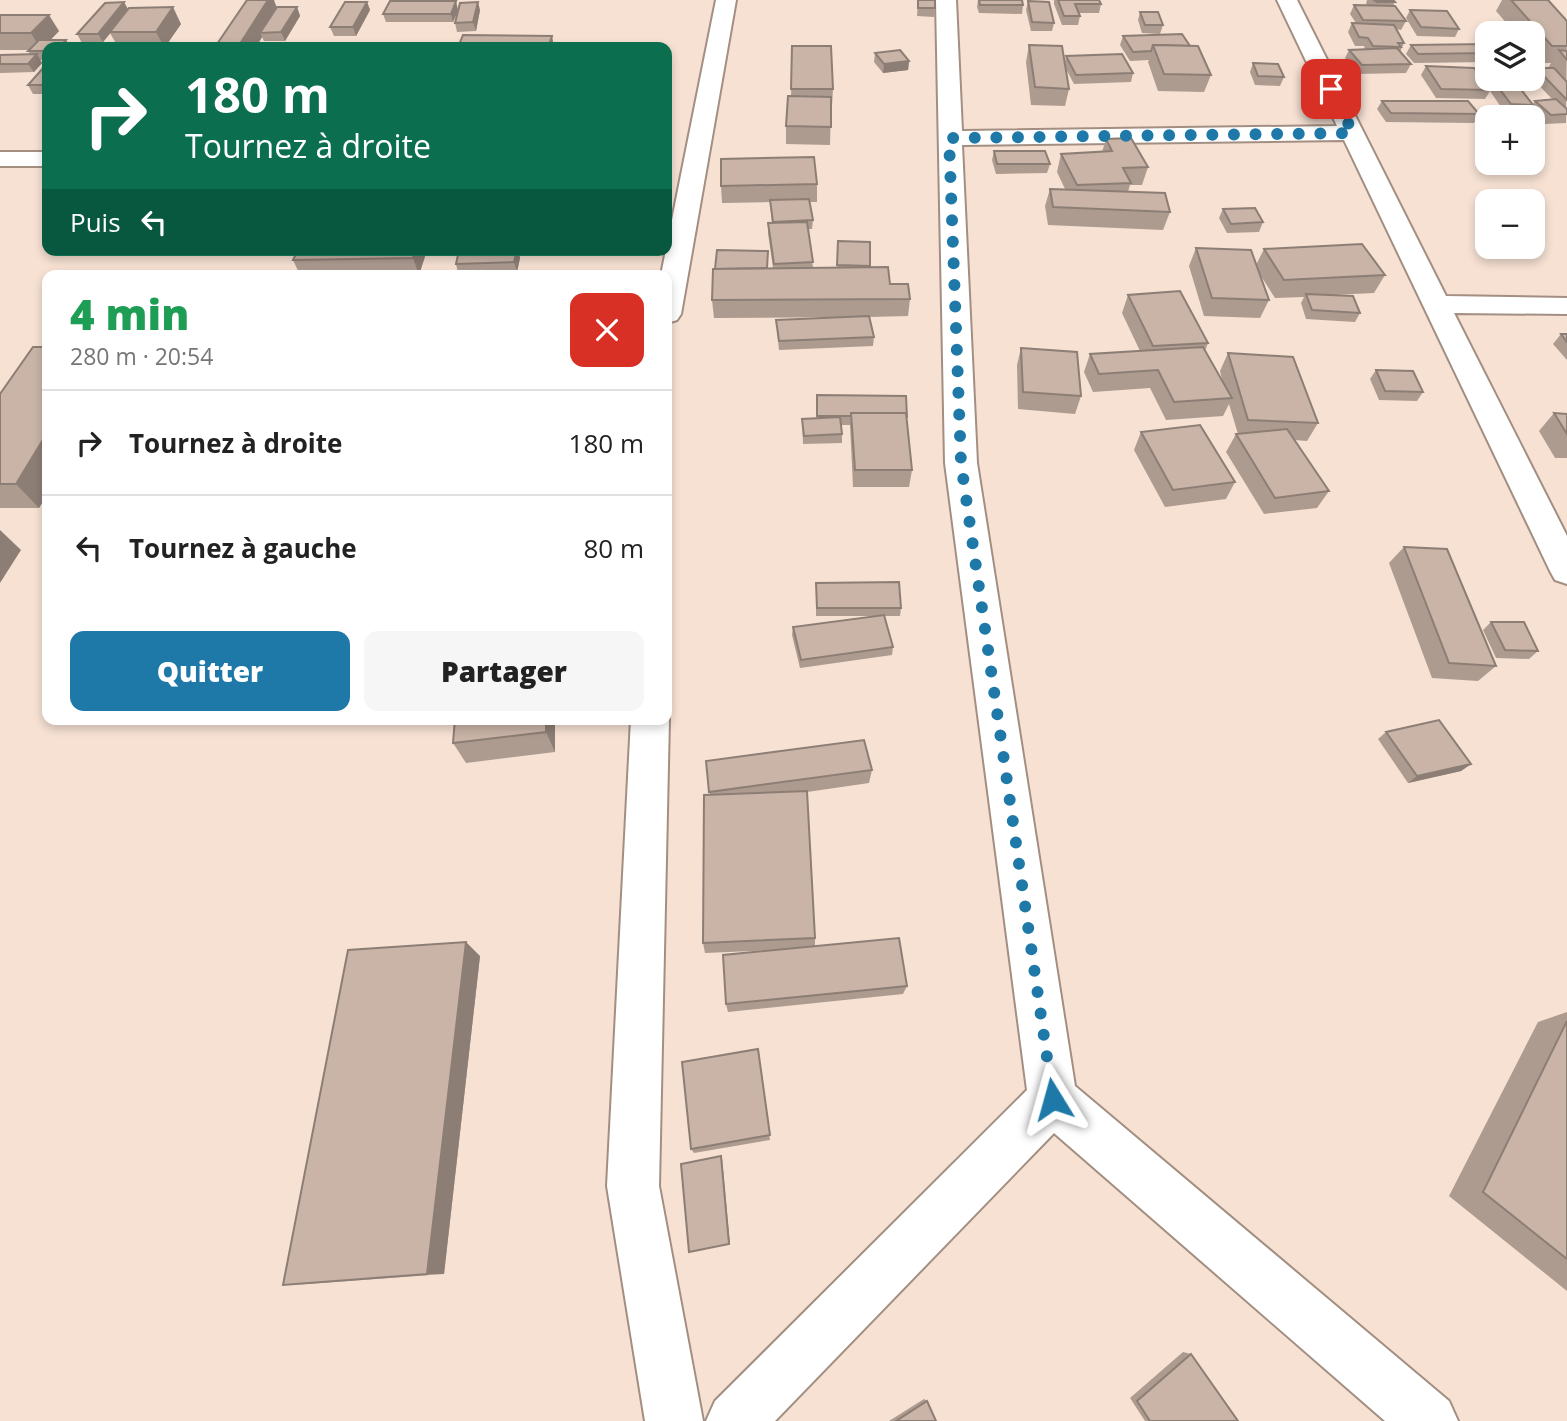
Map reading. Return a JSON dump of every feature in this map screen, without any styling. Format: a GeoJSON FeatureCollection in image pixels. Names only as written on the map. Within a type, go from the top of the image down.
{"type":"FeatureCollection","features":[{"type":"Feature","properties":{"kind":"street"},"geometry":{"type":"LineString","coordinates":[[672,275],[686,165],[726,0]]}},
{"type":"Feature","properties":{"kind":"street"},"geometry":{"type":"LineString","coordinates":[[946,0],[961,463],[1053,1099],[1429,1421]]}},
{"type":"Feature","properties":{"kind":"street"},"geometry":{"type":"LineString","coordinates":[[1287,0],[1567,571]]}},
{"type":"Feature","properties":{"kind":"street"},"geometry":{"type":"LineString","coordinates":[[949,138],[1353,133]]}},
{"type":"Feature","properties":{"kind":"street"},"geometry":{"type":"LineString","coordinates":[[0,159],[42,159]]}},
{"type":"Feature","properties":{"kind":"street"},"geometry":{"type":"LineString","coordinates":[[1436,304],[1567,306]]}},
{"type":"Feature","properties":{"kind":"street"},"geometry":{"type":"LineString","coordinates":[[650,725],[633,1186],[674,1421]]}},
{"type":"Feature","properties":{"kind":"street"},"geometry":{"type":"LineString","coordinates":[[735,1421],[1053,1099]]}},
{"type":"Feature","properties":{"kind":"building"},"geometry":{"type":"Polygon","coordinates":[[[247,0],[268,0],[241,42],[218,42],[247,0]]]}},
{"type":"Feature","properties":{"kind":"building"},"geometry":{"type":"Polygon","coordinates":[[[918,0],[935,0],[935,8],[918,8],[918,0]]]}},
{"type":"Feature","properties":{"kind":"building"},"geometry":{"type":"Polygon","coordinates":[[[979,0],[1022,0],[1023,5],[980,5],[979,0]]]}},
{"type":"Feature","properties":{"kind":"building"},"geometry":{"type":"Polygon","coordinates":[[[1058,0],[1099,0],[1101,4],[1075,4],[1080,16],[1064,16],[1058,0]]]}},
{"type":"Feature","properties":{"kind":"building"},"geometry":{"type":"Polygon","coordinates":[[[1374,0],[1393,0],[1395,2],[1377,2],[1374,0]]]}},
{"type":"Feature","properties":{"kind":"building"},"geometry":{"type":"Polygon","coordinates":[[[1511,0],[1548,0],[1567,21],[1567,46],[1552,46],[1545,38],[1545,21],[1530,21],[1511,0]]]}},
{"type":"Feature","properties":{"kind":"building"},"geometry":{"type":"Polygon","coordinates":[[[390,1],[456,1],[451,14],[383,14],[390,1]]]}},
{"type":"Feature","properties":{"kind":"building"},"geometry":{"type":"Polygon","coordinates":[[[1028,1],[1049,2],[1054,23],[1032,22],[1028,1]]]}},
{"type":"Feature","properties":{"kind":"building"},"geometry":{"type":"Polygon","coordinates":[[[124,2],[98,34],[77,34],[105,3],[124,2]]]}},
{"type":"Feature","properties":{"kind":"building"},"geometry":{"type":"Polygon","coordinates":[[[345,2],[367,2],[353,27],[330,27],[345,2]]]}},
{"type":"Feature","properties":{"kind":"building"},"geometry":{"type":"Polygon","coordinates":[[[478,2],[473,22],[455,23],[460,3],[478,2]]]}},
{"type":"Feature","properties":{"kind":"building"},"geometry":{"type":"Polygon","coordinates":[[[1354,5],[1395,6],[1406,21],[1363,20],[1354,5]]]}},
{"type":"Feature","properties":{"kind":"building"},"geometry":{"type":"Polygon","coordinates":[[[173,7],[156,32],[110,32],[129,8],[173,7]]]}},
{"type":"Feature","properties":{"kind":"building"},"geometry":{"type":"Polygon","coordinates":[[[277,7],[297,7],[281,32],[260,33],[277,7]]]}},
{"type":"Feature","properties":{"kind":"building"},"geometry":{"type":"Polygon","coordinates":[[[1410,10],[1447,11],[1459,29],[1421,27],[1410,10]]]}},
{"type":"Feature","properties":{"kind":"building"},"geometry":{"type":"Polygon","coordinates":[[[1140,12],[1158,12],[1163,25],[1145,25],[1140,12]]]}},
{"type":"Feature","properties":{"kind":"building"},"geometry":{"type":"Polygon","coordinates":[[[0,15],[49,15],[31,33],[0,33],[0,15]]]}},
{"type":"Feature","properties":{"kind":"building"},"geometry":{"type":"Polygon","coordinates":[[[1352,23],[1394,25],[1404,43],[1398,43],[1401,47],[1373,46],[1368,38],[1359,37],[1352,23]]]}},
{"type":"Feature","properties":{"kind":"building"},"geometry":{"type":"Polygon","coordinates":[[[1182,34],[1190,46],[1153,45],[1151,51],[1133,52],[1123,36],[1182,34]]]}},
{"type":"Feature","properties":{"kind":"building"},"geometry":{"type":"Polygon","coordinates":[[[463,35],[552,36],[550,42],[460,42],[463,35]]]}},
{"type":"Feature","properties":{"kind":"building"},"geometry":{"type":"Polygon","coordinates":[[[39,40],[66,40],[42,42],[42,51],[28,51],[39,40]]]}},
{"type":"Feature","properties":{"kind":"building"},"geometry":{"type":"Polygon","coordinates":[[[1475,44],[1475,53],[1418,54],[1411,45],[1475,44]]]}},
{"type":"Feature","properties":{"kind":"building"},"geometry":{"type":"Polygon","coordinates":[[[1029,45],[1062,46],[1069,89],[1035,87],[1029,45]]]}},
{"type":"Feature","properties":{"kind":"building"},"geometry":{"type":"Polygon","coordinates":[[[1153,45],[1198,46],[1211,75],[1164,74],[1153,45]]]}},
{"type":"Feature","properties":{"kind":"building"},"geometry":{"type":"Polygon","coordinates":[[[792,46],[831,46],[833,89],[791,89],[792,46]]]}},
{"type":"Feature","properties":{"kind":"building"},"geometry":{"type":"Polygon","coordinates":[[[1397,48],[1411,64],[1362,65],[1349,50],[1397,48]]]}},
{"type":"Feature","properties":{"kind":"building"},"geometry":{"type":"Polygon","coordinates":[[[900,50],[909,61],[884,64],[875,53],[900,50]]]}},
{"type":"Feature","properties":{"kind":"building"},"geometry":{"type":"Polygon","coordinates":[[[1559,50],[1567,51],[1567,60],[1559,50]]]}},
{"type":"Feature","properties":{"kind":"building"},"geometry":{"type":"Polygon","coordinates":[[[37,54],[28,64],[0,64],[0,55],[37,54]]]}},
{"type":"Feature","properties":{"kind":"building"},"geometry":{"type":"Polygon","coordinates":[[[1122,54],[1133,73],[1076,75],[1066,56],[1122,54]]]}},
{"type":"Feature","properties":{"kind":"building"},"geometry":{"type":"Polygon","coordinates":[[[1253,63],[1278,64],[1284,77],[1258,76],[1253,63]]]}},
{"type":"Feature","properties":{"kind":"building"},"geometry":{"type":"Polygon","coordinates":[[[1426,66],[1475,69],[1475,90],[1441,89],[1426,66]]]}},
{"type":"Feature","properties":{"kind":"building"},"geometry":{"type":"Polygon","coordinates":[[[1545,68],[1554,68],[1567,82],[1567,100],[1545,77],[1545,68]]]}},
{"type":"Feature","properties":{"kind":"building"},"geometry":{"type":"Polygon","coordinates":[[[42,69],[42,85],[28,85],[42,69]]]}},
{"type":"Feature","properties":{"kind":"building"},"geometry":{"type":"Polygon","coordinates":[[[1501,91],[1522,91],[1533,105],[1511,104],[1501,91]]]}},
{"type":"Feature","properties":{"kind":"building"},"geometry":{"type":"Polygon","coordinates":[[[788,96],[831,97],[831,127],[786,126],[788,96]]]}},
{"type":"Feature","properties":{"kind":"building"},"geometry":{"type":"Polygon","coordinates":[[[1556,99],[1567,109],[1567,114],[1551,115],[1545,110],[1545,105],[1535,101],[1556,99]]]}},
{"type":"Feature","properties":{"kind":"building"},"geometry":{"type":"Polygon","coordinates":[[[1382,101],[1468,101],[1475,109],[1475,114],[1391,113],[1382,101]]]}},
{"type":"Feature","properties":{"kind":"building"},"geometry":{"type":"Polygon","coordinates":[[[1131,138],[1148,167],[1123,168],[1131,183],[1077,185],[1061,154],[1112,151],[1106,139],[1131,138]]]}},
{"type":"Feature","properties":{"kind":"building"},"geometry":{"type":"Polygon","coordinates":[[[994,151],[1045,151],[1050,164],[997,164],[994,151]]]}},
{"type":"Feature","properties":{"kind":"building"},"geometry":{"type":"Polygon","coordinates":[[[814,157],[817,184],[721,186],[721,159],[814,157]]]}},
{"type":"Feature","properties":{"kind":"building"},"geometry":{"type":"Polygon","coordinates":[[[1050,189],[1165,193],[1170,212],[1053,207],[1050,189]]]}},
{"type":"Feature","properties":{"kind":"building"},"geometry":{"type":"Polygon","coordinates":[[[809,199],[813,220],[773,222],[770,200],[809,199]]]}},
{"type":"Feature","properties":{"kind":"building"},"geometry":{"type":"Polygon","coordinates":[[[1255,208],[1263,222],[1231,224],[1223,209],[1255,208]]]}},
{"type":"Feature","properties":{"kind":"building"},"geometry":{"type":"Polygon","coordinates":[[[807,222],[813,262],[774,264],[768,223],[807,222]]]}},
{"type":"Feature","properties":{"kind":"building"},"geometry":{"type":"Polygon","coordinates":[[[838,241],[870,242],[870,266],[837,265],[838,241]]]}},
{"type":"Feature","properties":{"kind":"building"},"geometry":{"type":"Polygon","coordinates":[[[1362,244],[1385,275],[1284,280],[1264,249],[1362,244]]]}},
{"type":"Feature","properties":{"kind":"building"},"geometry":{"type":"Polygon","coordinates":[[[1196,248],[1251,250],[1269,300],[1212,298],[1196,248]]]}},
{"type":"Feature","properties":{"kind":"building"},"geometry":{"type":"Polygon","coordinates":[[[717,250],[768,251],[767,268],[715,269],[717,250]]]}},
{"type":"Feature","properties":{"kind":"building"},"geometry":{"type":"Polygon","coordinates":[[[295,256],[414,256],[413,258],[293,260],[295,256]]]}},
{"type":"Feature","properties":{"kind":"building"},"geometry":{"type":"Polygon","coordinates":[[[458,256],[516,256],[514,262],[456,264],[458,256]]]}},
{"type":"Feature","properties":{"kind":"building"},"geometry":{"type":"Polygon","coordinates":[[[888,267],[890,284],[908,284],[910,299],[712,300],[713,269],[888,267]]]}},
{"type":"Feature","properties":{"kind":"building"},"geometry":{"type":"Polygon","coordinates":[[[1180,291],[1208,343],[1153,346],[1128,295],[1180,291]]]}},
{"type":"Feature","properties":{"kind":"building"},"geometry":{"type":"Polygon","coordinates":[[[1306,294],[1353,296],[1360,313],[1312,310],[1306,294]]]}},
{"type":"Feature","properties":{"kind":"building"},"geometry":{"type":"Polygon","coordinates":[[[869,316],[874,337],[779,341],[776,320],[869,316]]]}},
{"type":"Feature","properties":{"kind":"building"},"geometry":{"type":"Polygon","coordinates":[[[33,347],[42,347],[42,441],[16,484],[0,484],[0,394],[33,347]]]}},
{"type":"Feature","properties":{"kind":"building"},"geometry":{"type":"Polygon","coordinates":[[[1203,347],[1232,398],[1174,402],[1158,370],[1099,374],[1090,354],[1203,347]]]}},
{"type":"Feature","properties":{"kind":"building"},"geometry":{"type":"Polygon","coordinates":[[[1021,348],[1077,352],[1081,396],[1023,392],[1021,348]]]}},
{"type":"Feature","properties":{"kind":"building"},"geometry":{"type":"Polygon","coordinates":[[[1228,353],[1293,357],[1318,423],[1248,420],[1228,353]]]}},
{"type":"Feature","properties":{"kind":"building"},"geometry":{"type":"Polygon","coordinates":[[[1376,370],[1413,371],[1423,392],[1385,391],[1376,370]]]}},
{"type":"Feature","properties":{"kind":"building"},"geometry":{"type":"Polygon","coordinates":[[[817,395],[906,396],[907,417],[906,413],[817,416],[817,395]]]}},
{"type":"Feature","properties":{"kind":"building"},"geometry":{"type":"Polygon","coordinates":[[[851,413],[906,413],[912,470],[855,470],[851,413]]]}},
{"type":"Feature","properties":{"kind":"building"},"geometry":{"type":"Polygon","coordinates":[[[1554,413],[1567,414],[1567,434],[1554,413]]]}},
{"type":"Feature","properties":{"kind":"building"},"geometry":{"type":"Polygon","coordinates":[[[840,417],[842,434],[804,436],[802,419],[840,417]]]}},
{"type":"Feature","properties":{"kind":"building"},"geometry":{"type":"Polygon","coordinates":[[[1200,425],[1235,482],[1173,490],[1141,432],[1200,425]]]}},
{"type":"Feature","properties":{"kind":"building"},"geometry":{"type":"Polygon","coordinates":[[[1287,429],[1329,491],[1275,498],[1236,434],[1287,429]]]}},
{"type":"Feature","properties":{"kind":"building"},"geometry":{"type":"Polygon","coordinates":[[[1404,547],[1447,549],[1496,666],[1449,663],[1404,547]]]}},
{"type":"Feature","properties":{"kind":"building"},"geometry":{"type":"Polygon","coordinates":[[[899,582],[901,608],[817,608],[816,583],[899,582]]]}},
{"type":"Feature","properties":{"kind":"building"},"geometry":{"type":"Polygon","coordinates":[[[884,615],[893,647],[801,660],[793,627],[884,615]]]}},
{"type":"Feature","properties":{"kind":"building"},"geometry":{"type":"Polygon","coordinates":[[[1491,622],[1524,622],[1538,651],[1505,650],[1491,622]]]}},
{"type":"Feature","properties":{"kind":"building"},"geometry":{"type":"Polygon","coordinates":[[[1439,720],[1471,764],[1417,776],[1386,732],[1439,720]]]}},
{"type":"Feature","properties":{"kind":"building"},"geometry":{"type":"Polygon","coordinates":[[[454,725],[546,725],[546,732],[453,743],[454,725]]]}},
{"type":"Feature","properties":{"kind":"building"},"geometry":{"type":"Polygon","coordinates":[[[864,740],[872,770],[709,792],[706,761],[864,740]]]}},
{"type":"Feature","properties":{"kind":"building"},"geometry":{"type":"Polygon","coordinates":[[[807,791],[815,938],[703,943],[704,795],[807,791]]]}},
{"type":"Feature","properties":{"kind":"building"},"geometry":{"type":"Polygon","coordinates":[[[899,938],[907,986],[726,1004],[723,955],[899,938]]]}},
{"type":"Feature","properties":{"kind":"building"},"geometry":{"type":"Polygon","coordinates":[[[466,942],[427,1274],[283,1285],[348,950],[466,942]]]}},
{"type":"Feature","properties":{"kind":"building"},"geometry":{"type":"Polygon","coordinates":[[[1567,1021],[1567,1259],[1483,1192],[1567,1021]]]}},
{"type":"Feature","properties":{"kind":"building"},"geometry":{"type":"Polygon","coordinates":[[[758,1049],[770,1135],[691,1149],[682,1062],[758,1049]]]}},
{"type":"Feature","properties":{"kind":"building"},"geometry":{"type":"Polygon","coordinates":[[[721,1156],[729,1244],[689,1252],[681,1164],[721,1156]]]}},
{"type":"Feature","properties":{"kind":"building"},"geometry":{"type":"Polygon","coordinates":[[[1191,1354],[1238,1421],[1150,1421],[1137,1401],[1191,1354]]]}},
{"type":"Feature","properties":{"kind":"building"},"geometry":{"type":"Polygon","coordinates":[[[927,1401],[936,1421],[896,1421],[927,1401]]]}},
{"type":"Feature","properties":{"kind":"route"},"geometry":{"type":"LineString","coordinates":[[1053,1099],[961,463],[949,138],[1353,133],[1331,89]]}}]}
